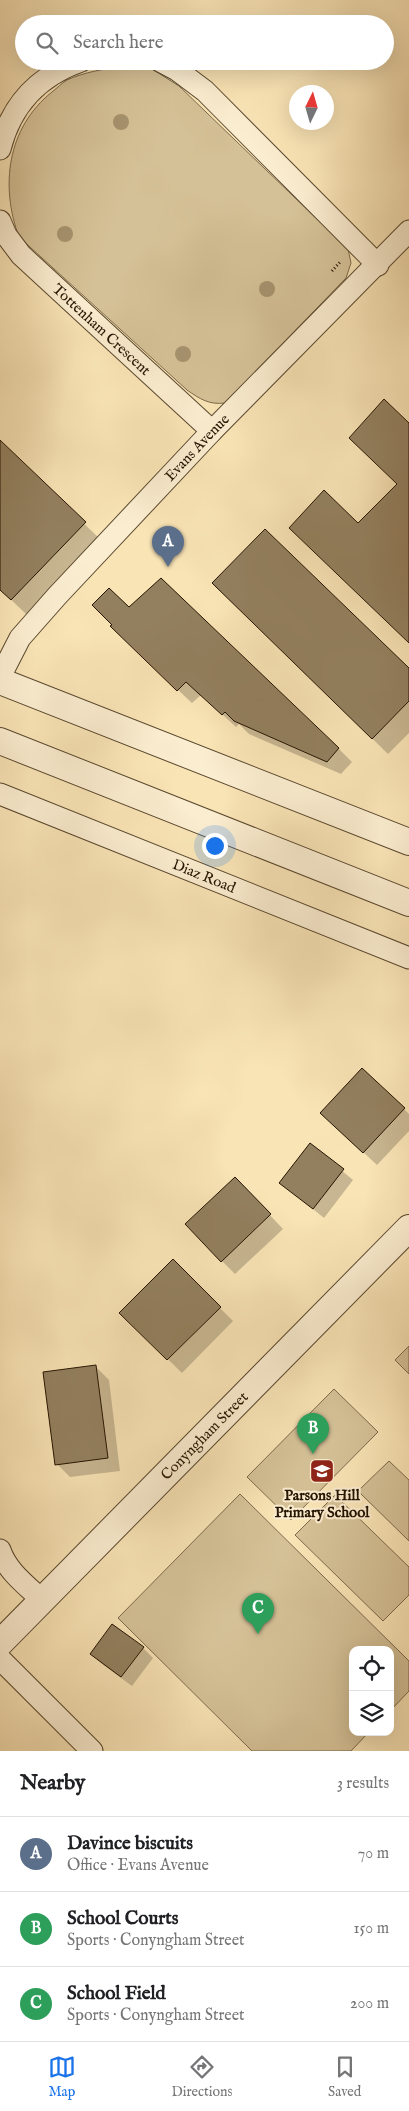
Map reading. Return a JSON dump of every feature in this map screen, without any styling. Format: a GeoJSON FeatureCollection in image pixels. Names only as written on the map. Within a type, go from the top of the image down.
{"type":"FeatureCollection","features":[{"type":"Feature","properties":{"kind":"street"},"geometry":{"type":"LineString","coordinates":[[0,149],[3,136],[18,105],[36,86],[59,70]]}},
{"type":"Feature","properties":{"kind":"street"},"geometry":{"type":"LineString","coordinates":[[177,70],[205,91],[378,264]]}},
{"type":"Feature","properties":{"kind":"street","name":"Tottenham Crescent"},"geometry":{"type":"LineString","coordinates":[[0,221],[6,235],[21,255],[212,431]]}},
{"type":"Feature","properties":{"kind":"street","name":"Evans Avenue"},"geometry":{"type":"LineString","coordinates":[[0,677],[20,638],[57,596],[212,431],[409,231]]}},
{"type":"Feature","properties":{"kind":"street"},"geometry":{"type":"LineString","coordinates":[[0,681],[409,842]]}},
{"type":"Feature","properties":{"kind":"street"},"geometry":{"type":"LineString","coordinates":[[0,740],[409,904]]}},
{"type":"Feature","properties":{"kind":"street","name":"Diaz Road"},"geometry":{"type":"LineString","coordinates":[[0,794],[409,958]]}},
{"type":"Feature","properties":{"kind":"street","name":"Conyngham Street"},"geometry":{"type":"LineString","coordinates":[[0,1643],[409,1228]]}},
{"type":"Feature","properties":{"kind":"street"},"geometry":{"type":"LineString","coordinates":[[0,1550],[3,1560],[42,1600]]}},
{"type":"Feature","properties":{"kind":"street"},"geometry":{"type":"LineString","coordinates":[[0,1659],[92,1751]]}},
{"type":"Feature","properties":{"kind":"shaded area"},"geometry":{"type":"Polygon","coordinates":[[[102,70],[154,70],[179,86],[348,249],[351,263],[346,278],[225,403],[205,401],[187,390],[19,237],[13,218],[9,178],[17,140],[25,123],[37,106],[67,80],[102,70]]]}},
{"type":"Feature","properties":{"kind":"shaded area"},"geometry":{"type":"Polygon","coordinates":[[[409,1346],[409,1374],[395,1360],[409,1346]]]}},
{"type":"Feature","properties":{"kind":"shaded area"},"geometry":{"type":"Polygon","coordinates":[[[334,1389],[378,1432],[291,1520],[247,1477],[334,1389]]]}},
{"type":"Feature","properties":{"kind":"shaded area"},"geometry":{"type":"Polygon","coordinates":[[[389,1461],[409,1480],[409,1541],[358,1491],[389,1461]]]}},
{"type":"Feature","properties":{"kind":"shaded area"},"geometry":{"type":"Polygon","coordinates":[[[240,1494],[394,1646],[349,1646],[349,1736],[365,1736],[351,1751],[252,1751],[118,1618],[240,1494]]]}},
{"type":"Feature","properties":{"kind":"shaded area"},"geometry":{"type":"Polygon","coordinates":[[[335,1495],[409,1567],[409,1595],[383,1621],[295,1535],[335,1495]]]}},
{"type":"Feature","properties":{"kind":"shaded area"},"geometry":{"type":"Polygon","coordinates":[[[394,1646],[409,1661],[409,1691],[394,1707],[394,1646]]]}},
{"type":"Feature","properties":{"kind":"building"},"geometry":{"type":"Polygon","coordinates":[[[384,399],[409,423],[409,643],[289,528],[324,490],[358,523],[397,484],[349,438],[384,399]]]}},
{"type":"Feature","properties":{"kind":"building"},"geometry":{"type":"Polygon","coordinates":[[[0,440],[86,522],[11,600],[0,590],[0,440]]]}},
{"type":"Feature","properties":{"kind":"building"},"geometry":{"type":"Polygon","coordinates":[[[265,529],[409,668],[409,701],[372,739],[212,583],[265,529]]]}},
{"type":"Feature","properties":{"kind":"building"},"geometry":{"type":"Polygon","coordinates":[[[161,578],[339,748],[327,762],[234,721],[225,712],[222,715],[186,682],[177,691],[110,626],[112,625],[92,605],[109,588],[129,607],[161,578]]]}},
{"type":"Feature","properties":{"kind":"building"},"geometry":{"type":"Polygon","coordinates":[[[362,1068],[405,1108],[363,1153],[320,1113],[362,1068]]]}},
{"type":"Feature","properties":{"kind":"building"},"geometry":{"type":"Polygon","coordinates":[[[310,1143],[344,1169],[313,1209],[279,1183],[310,1143]]]}},
{"type":"Feature","properties":{"kind":"building"},"geometry":{"type":"Polygon","coordinates":[[[235,1177],[271,1214],[221,1262],[185,1224],[235,1177]]]}},
{"type":"Feature","properties":{"kind":"building"},"geometry":{"type":"Polygon","coordinates":[[[173,1259],[221,1307],[167,1360],[119,1313],[173,1259]]]}},
{"type":"Feature","properties":{"kind":"building"},"geometry":{"type":"Polygon","coordinates":[[[96,1365],[108,1458],[55,1465],[43,1372],[96,1365]]]}},
{"type":"Feature","properties":{"kind":"building"},"geometry":{"type":"Polygon","coordinates":[[[112,1624],[144,1647],[121,1677],[90,1654],[112,1624]]]}},
{"type":"Feature","properties":{"kind":"place","name":"Davince biscuits"},"geometry":{"type":"Point","coordinates":[168,567]}},
{"type":"Feature","properties":{"kind":"place","name":"School Courts"},"geometry":{"type":"Point","coordinates":[313,1454]}},
{"type":"Feature","properties":{"kind":"place","name":"Parsons Hill Primary School"},"geometry":{"type":"Point","coordinates":[322,1471]}},
{"type":"Feature","properties":{"kind":"place","name":"School Field"},"geometry":{"type":"Point","coordinates":[258,1634]}}]}
